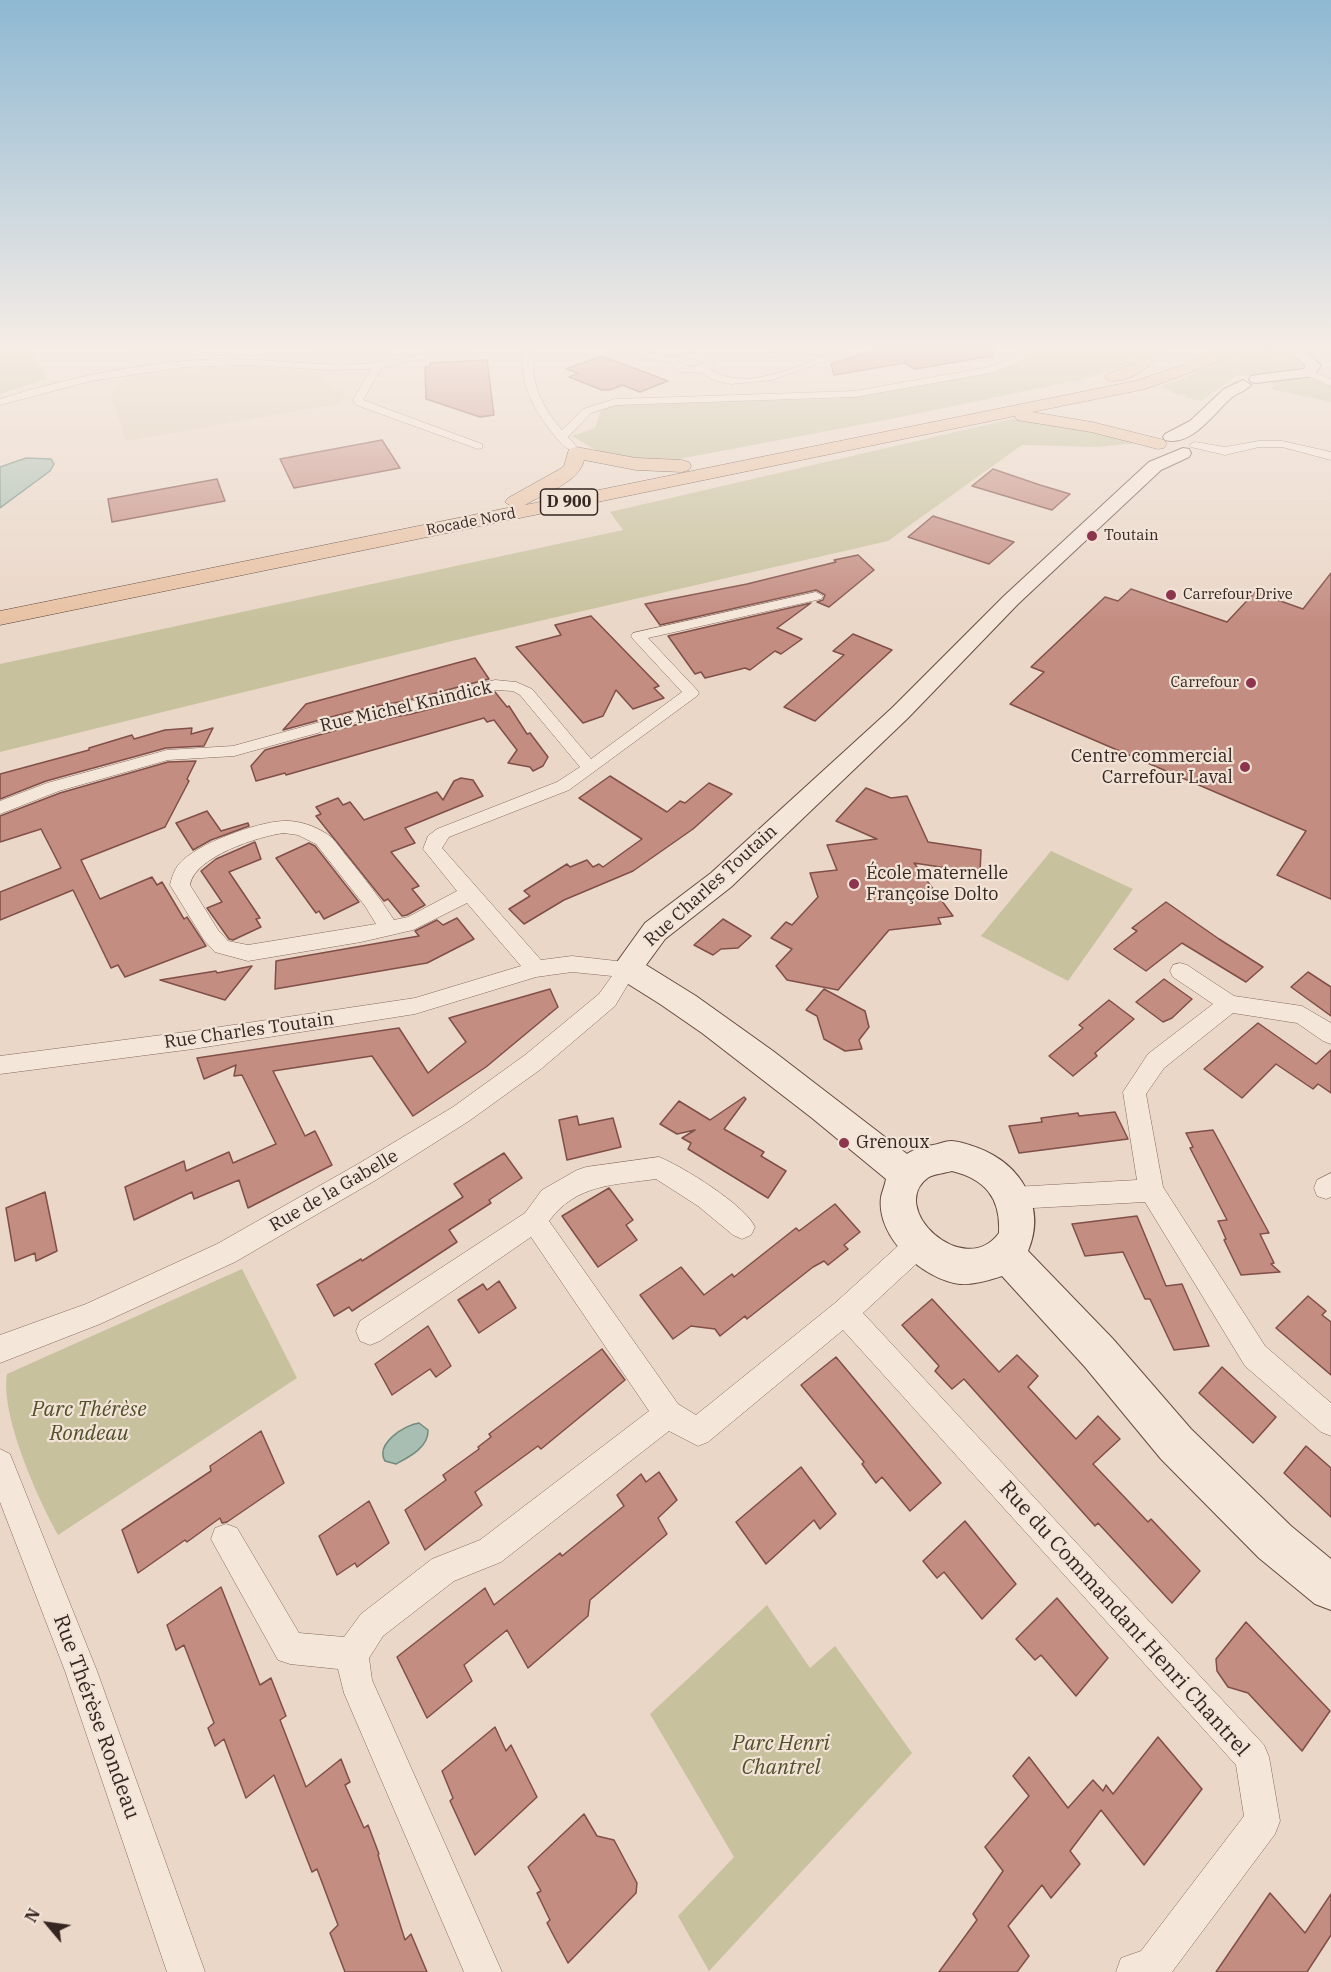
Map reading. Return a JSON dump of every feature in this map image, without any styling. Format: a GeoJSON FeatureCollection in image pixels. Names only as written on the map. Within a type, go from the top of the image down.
{"type":"FeatureCollection","features":[{"type":"Feature","properties":{"kind":"main road","name":"Rocade Nord"},"geometry":{"type":"LineString","coordinates":[[0,605],[828,437]]}},
{"type":"Feature","properties":{"kind":"main road","name":"Rocade Nord"},"geometry":{"type":"LineString","coordinates":[[0,618],[886,437]]}},
{"type":"Feature","properties":{"kind":"main road"},"geometry":{"type":"LineString","coordinates":[[1127,437],[1162,447]]}},
{"type":"Feature","properties":{"kind":"main road"},"geometry":{"type":"LineString","coordinates":[[1134,437],[1162,447]]}},
{"type":"Feature","properties":{"kind":"main road"},"geometry":{"type":"LineString","coordinates":[[515,502],[567,473],[573,468],[576,453],[636,464],[685,466]]}},
{"type":"Feature","properties":{"kind":"street"},"geometry":{"type":"LineString","coordinates":[[453,437],[478,446]]}},
{"type":"Feature","properties":{"kind":"street"},"geometry":{"type":"LineString","coordinates":[[561,437],[576,453]]}},
{"type":"Feature","properties":{"kind":"street","name":"Rue Charles Toutain"},"geometry":{"type":"LineString","coordinates":[[0,1065],[193,1040],[415,1006],[536,969],[572,964],[627,969],[655,931],[721,880],[900,713],[1162,447],[1177,437]]}},
{"type":"Feature","properties":{"kind":"street","name":"Rue Charles Toutain"},"geometry":{"type":"LineString","coordinates":[[1162,447],[1190,448],[1193,437]]}},
{"type":"Feature","properties":{"kind":"street"},"geometry":{"type":"LineString","coordinates":[[1162,447],[1190,448],[1230,455],[1240,454],[1254,445],[1282,444],[1331,456]]}},
{"type":"Feature","properties":{"kind":"street"},"geometry":{"type":"LineString","coordinates":[[536,969],[432,849],[435,840],[453,829],[563,786],[691,693],[638,636],[816,596]]}},
{"type":"Feature","properties":{"kind":"street","name":"Rue Michel Knindick"},"geometry":{"type":"LineString","coordinates":[[0,808],[53,787],[167,755],[234,752],[359,716],[410,707],[495,685],[507,685],[526,692],[590,768]]}},
{"type":"Feature","properties":{"kind":"street"},"geometry":{"type":"LineString","coordinates":[[389,928],[372,901],[323,840],[314,833],[300,829],[287,826],[270,828],[202,856],[188,866],[181,876],[180,885],[211,935],[222,947],[248,954],[361,935],[413,923],[469,893]]}},
{"type":"Feature","properties":{"kind":"street"},"geometry":{"type":"LineString","coordinates":[[627,969],[653,982],[726,1034],[830,1111],[906,1174]]}},
{"type":"Feature","properties":{"kind":"street","name":"Rue de la Gabelle"},"geometry":{"type":"LineString","coordinates":[[0,1349],[91,1315],[226,1253],[376,1167],[461,1114],[533,1062],[607,999],[627,969]]}},
{"type":"Feature","properties":{"kind":"street"},"geometry":{"type":"LineString","coordinates":[[1180,971],[1229,1004],[1302,1015],[1331,1035]]}},
{"type":"Feature","properties":{"kind":"street"},"geometry":{"type":"LineString","coordinates":[[1229,1004],[1156,1061],[1134,1092],[1151,1190],[1256,1356],[1331,1422]]}},
{"type":"Feature","properties":{"kind":"street"},"geometry":{"type":"LineString","coordinates":[[952,1156],[971,1160],[988,1169],[1003,1182],[1014,1198],[1018,1213],[1018,1228],[1014,1242],[1005,1253],[991,1262],[973,1266],[953,1264],[934,1257],[918,1245],[904,1228],[898,1209],[898,1191],[906,1174],[918,1163],[933,1157],[952,1156]]}},
{"type":"Feature","properties":{"kind":"street"},"geometry":{"type":"LineString","coordinates":[[370,1331],[534,1221],[551,1198],[586,1178],[658,1168],[707,1198],[742,1227]]}},
{"type":"Feature","properties":{"kind":"street"},"geometry":{"type":"LineString","coordinates":[[1014,1198],[1151,1190]]}},
{"type":"Feature","properties":{"kind":"street"},"geometry":{"type":"LineString","coordinates":[[534,1221],[668,1414],[698,1432],[844,1312],[918,1245]]}},
{"type":"Feature","properties":{"kind":"street"},"geometry":{"type":"LineString","coordinates":[[1005,1253],[1099,1353],[1176,1444],[1275,1542],[1331,1588]]}},
{"type":"Feature","properties":{"kind":"street","name":"Rue du Commandant Henri Chantrel"},"geometry":{"type":"LineString","coordinates":[[844,1312],[1252,1757],[1262,1821],[1154,1964],[1136,1972]]}},
{"type":"Feature","properties":{"kind":"street"},"geometry":{"type":"LineString","coordinates":[[483,1972],[356,1681],[352,1654],[372,1624],[442,1570],[490,1551],[668,1414]]}},
{"type":"Feature","properties":{"kind":"street","name":"Rue Thérèse Rondeau"},"geometry":{"type":"LineString","coordinates":[[0,1464],[81,1671],[186,1972]]}},
{"type":"Feature","properties":{"kind":"street"},"geometry":{"type":"LineString","coordinates":[[226,1539],[290,1648],[352,1654]]}},
{"type":"Feature","properties":{"kind":"shaded area"},"geometry":{"type":"Polygon","coordinates":[[[125,437],[149,437],[126,441],[125,437]]]}},
{"type":"Feature","properties":{"kind":"shaded area"},"geometry":{"type":"Polygon","coordinates":[[[26,458],[51,459],[54,464],[50,471],[0,508],[0,467],[26,458]]]}},
{"type":"Feature","properties":{"kind":"shaded area"},"geometry":{"type":"Polygon","coordinates":[[[419,1423],[428,1430],[422,1446],[396,1464],[385,1461],[383,1455],[387,1442],[399,1431],[419,1423]]]}},
{"type":"Feature","properties":{"kind":"green space"},"geometry":{"type":"Polygon","coordinates":[[[574,437],[795,437],[653,462],[604,455],[574,437]]]}},
{"type":"Feature","properties":{"kind":"green space"},"geometry":{"type":"Polygon","coordinates":[[[934,437],[1119,437],[1136,443],[1098,447],[1022,445],[888,541],[452,641],[0,752],[0,664],[623,530],[610,512],[934,437]]]}},
{"type":"Feature","properties":{"kind":"green space"},"geometry":{"type":"Polygon","coordinates":[[[1051,851],[1133,889],[1068,981],[981,936],[1051,851]]]}},
{"type":"Feature","properties":{"kind":"green space","name":"Parc Thérèse Rondeau"},"geometry":{"type":"Polygon","coordinates":[[[242,1269],[297,1378],[58,1535],[22,1455],[9,1411],[6,1391],[7,1374],[242,1269]]]}},
{"type":"Feature","properties":{"kind":"green space","name":"Parc Henri Chantrel"},"geometry":{"type":"Polygon","coordinates":[[[767,1605],[810,1668],[835,1646],[912,1753],[709,1971],[678,1916],[734,1857],[650,1714],[767,1605]]]}},
{"type":"Feature","properties":{"kind":"building"},"geometry":{"type":"Polygon","coordinates":[[[382,440],[400,468],[294,488],[280,459],[382,440]]]}},
{"type":"Feature","properties":{"kind":"building"},"geometry":{"type":"Polygon","coordinates":[[[993,469],[1070,494],[1052,510],[972,486],[993,469]]]}},
{"type":"Feature","properties":{"kind":"building"},"geometry":{"type":"Polygon","coordinates":[[[217,479],[225,501],[112,522],[108,499],[217,479]]]}},
{"type":"Feature","properties":{"kind":"building"},"geometry":{"type":"Polygon","coordinates":[[[933,516],[1014,542],[989,564],[908,537],[933,516]]]}},
{"type":"Feature","properties":{"kind":"building"},"geometry":{"type":"Polygon","coordinates":[[[858,555],[874,570],[829,607],[817,602],[823,600],[825,595],[816,590],[660,625],[645,604],[747,584],[858,555]]]}},
{"type":"Feature","properties":{"kind":"building","name":"Centre commercial Carrefour Laval"},"geometry":{"type":"Polygon","coordinates":[[[1331,573],[1331,899],[1277,875],[1306,831],[1010,704],[1044,672],[1031,667],[1105,597],[1118,601],[1131,589],[1227,622],[1255,592],[1303,609],[1331,573]]]}},
{"type":"Feature","properties":{"kind":"building"},"geometry":{"type":"Polygon","coordinates":[[[811,603],[777,628],[802,639],[781,654],[775,651],[750,670],[745,668],[705,678],[701,672],[695,674],[668,636],[811,603]]]}},
{"type":"Feature","properties":{"kind":"building"},"geometry":{"type":"Polygon","coordinates":[[[591,616],[659,686],[654,688],[664,698],[633,709],[616,690],[603,716],[583,723],[516,647],[561,635],[555,625],[591,616]]]}},
{"type":"Feature","properties":{"kind":"building"},"geometry":{"type":"Polygon","coordinates":[[[853,634],[892,650],[815,721],[784,707],[844,655],[833,651],[853,634]]]}},
{"type":"Feature","properties":{"kind":"building"},"geometry":{"type":"Polygon","coordinates":[[[475,658],[489,679],[283,730],[306,704],[475,658]]]}},
{"type":"Feature","properties":{"kind":"building"},"geometry":{"type":"Polygon","coordinates":[[[495,692],[507,707],[509,706],[527,734],[530,733],[548,757],[543,766],[533,771],[530,767],[508,763],[517,750],[494,720],[487,722],[484,718],[286,775],[285,773],[256,781],[251,766],[265,750],[362,723],[411,714],[495,692]]]}},
{"type":"Feature","properties":{"kind":"building"},"geometry":{"type":"Polygon","coordinates":[[[192,728],[191,734],[213,728],[204,746],[166,748],[46,781],[0,799],[0,774],[89,750],[89,748],[132,735],[134,739],[165,730],[192,728]]]}},
{"type":"Feature","properties":{"kind":"building"},"geometry":{"type":"Polygon","coordinates":[[[196,761],[187,779],[189,781],[165,827],[81,860],[100,899],[152,877],[157,885],[162,882],[184,919],[187,917],[206,946],[125,977],[118,965],[111,968],[73,890],[0,920],[0,892],[61,868],[41,829],[0,842],[0,816],[60,793],[168,762],[196,761]]]}},
{"type":"Feature","properties":{"kind":"building"},"geometry":{"type":"Polygon","coordinates":[[[610,776],[667,812],[680,801],[685,803],[709,783],[732,794],[693,829],[633,871],[564,900],[524,924],[509,909],[530,896],[524,891],[567,864],[570,867],[587,860],[593,867],[599,864],[603,867],[642,839],[579,798],[610,776]]]}},
{"type":"Feature","properties":{"kind":"building"},"geometry":{"type":"Polygon","coordinates":[[[461,778],[473,780],[483,796],[405,828],[415,843],[391,852],[419,886],[412,889],[425,905],[402,916],[388,899],[384,901],[316,816],[321,814],[316,807],[338,798],[343,805],[350,802],[364,820],[437,792],[443,800],[454,781],[461,778]]]}},
{"type":"Feature","properties":{"kind":"building","name":"École maternelle Françoise Dolto"},"geometry":{"type":"Polygon","coordinates":[[[866,788],[891,798],[907,796],[928,842],[981,850],[980,873],[914,863],[953,916],[938,918],[941,924],[889,930],[838,990],[787,980],[776,966],[792,949],[771,938],[786,922],[792,925],[818,897],[810,873],[837,870],[827,845],[877,839],[836,821],[866,788]]]}},
{"type":"Feature","properties":{"kind":"building"},"geometry":{"type":"Polygon","coordinates":[[[207,811],[221,831],[248,823],[249,826],[211,840],[193,850],[176,823],[207,811]]]}},
{"type":"Feature","properties":{"kind":"building"},"geometry":{"type":"Polygon","coordinates":[[[255,842],[261,859],[229,872],[260,918],[256,919],[261,927],[233,940],[229,939],[207,908],[222,902],[201,871],[216,859],[255,842]]]}},
{"type":"Feature","properties":{"kind":"building"},"geometry":{"type":"Polygon","coordinates":[[[309,843],[315,846],[359,902],[324,919],[319,911],[316,913],[276,858],[309,843]]]}},
{"type":"Feature","properties":{"kind":"building"},"geometry":{"type":"Polygon","coordinates":[[[1166,902],[1263,967],[1246,982],[1182,943],[1146,971],[1114,949],[1137,931],[1132,928],[1166,902]]]}},
{"type":"Feature","properties":{"kind":"building"},"geometry":{"type":"Polygon","coordinates":[[[457,918],[474,939],[427,963],[275,989],[276,961],[419,936],[415,931],[437,920],[443,925],[457,918]]]}},
{"type":"Feature","properties":{"kind":"building"},"geometry":{"type":"Polygon","coordinates":[[[723,919],[751,936],[738,948],[721,949],[713,955],[694,945],[723,919]]]}},
{"type":"Feature","properties":{"kind":"building"},"geometry":{"type":"Polygon","coordinates":[[[252,966],[225,1000],[160,980],[216,971],[217,973],[252,966]]]}},
{"type":"Feature","properties":{"kind":"building"},"geometry":{"type":"Polygon","coordinates":[[[1308,972],[1331,987],[1331,1016],[1291,987],[1308,972]]]}},
{"type":"Feature","properties":{"kind":"building"},"geometry":{"type":"Polygon","coordinates":[[[1164,979],[1192,999],[1172,1018],[1163,1022],[1136,1002],[1164,979]]]}},
{"type":"Feature","properties":{"kind":"building"},"geometry":{"type":"Polygon","coordinates":[[[550,989],[558,1007],[486,1067],[413,1116],[372,1056],[273,1071],[305,1136],[315,1131],[332,1165],[248,1208],[239,1180],[194,1199],[192,1192],[134,1220],[125,1187],[184,1161],[186,1171],[229,1152],[233,1163],[276,1144],[242,1075],[234,1076],[236,1065],[204,1079],[197,1058],[399,1028],[428,1073],[466,1042],[449,1018],[550,989]]]}},
{"type":"Feature","properties":{"kind":"building"},"geometry":{"type":"Polygon","coordinates":[[[824,989],[865,1011],[869,1027],[859,1040],[862,1049],[845,1051],[824,1039],[817,1016],[806,1010],[824,989]]]}},
{"type":"Feature","properties":{"kind":"building"},"geometry":{"type":"Polygon","coordinates":[[[1109,1000],[1134,1019],[1073,1076],[1049,1056],[1083,1028],[1079,1025],[1109,1000]]]}},
{"type":"Feature","properties":{"kind":"building"},"geometry":{"type":"Polygon","coordinates":[[[1258,1023],[1316,1064],[1331,1050],[1331,1093],[1318,1084],[1313,1089],[1276,1064],[1242,1098],[1204,1069],[1258,1023]]]}},
{"type":"Feature","properties":{"kind":"building"},"geometry":{"type":"Polygon","coordinates":[[[744,1097],[746,1099],[724,1129],[764,1152],[761,1156],[786,1171],[768,1198],[688,1149],[691,1143],[682,1138],[695,1130],[677,1134],[660,1124],[679,1101],[710,1120],[744,1097]]]}},
{"type":"Feature","properties":{"kind":"building"},"geometry":{"type":"Polygon","coordinates":[[[1115,1112],[1128,1139],[1019,1153],[1009,1126],[1042,1122],[1041,1118],[1078,1113],[1079,1116],[1115,1112]]]}},
{"type":"Feature","properties":{"kind":"building"},"geometry":{"type":"Polygon","coordinates":[[[577,1116],[579,1125],[613,1118],[621,1147],[567,1160],[559,1120],[577,1116]]]}},
{"type":"Feature","properties":{"kind":"building"},"geometry":{"type":"Polygon","coordinates":[[[1213,1130],[1269,1233],[1260,1234],[1274,1263],[1271,1264],[1280,1272],[1241,1275],[1224,1240],[1226,1239],[1218,1221],[1227,1220],[1190,1148],[1193,1147],[1186,1133],[1213,1130]]]}},
{"type":"Feature","properties":{"kind":"building"},"geometry":{"type":"Polygon","coordinates":[[[504,1153],[522,1178],[489,1200],[491,1203],[449,1230],[457,1242],[352,1311],[349,1307],[334,1316],[317,1285],[361,1259],[362,1261],[463,1197],[454,1184],[504,1153]]]}},
{"type":"Feature","properties":{"kind":"building"},"geometry":{"type":"Polygon","coordinates":[[[609,1188],[633,1220],[626,1225],[637,1240],[598,1267],[562,1216],[609,1188]]]}},
{"type":"Feature","properties":{"kind":"building"},"geometry":{"type":"Polygon","coordinates":[[[45,1192],[57,1251],[36,1261],[35,1253],[15,1261],[6,1208],[45,1192]]]}},
{"type":"Feature","properties":{"kind":"building"},"geometry":{"type":"Polygon","coordinates":[[[835,1204],[860,1232],[844,1245],[848,1249],[828,1265],[824,1261],[813,1267],[747,1319],[745,1316],[720,1336],[715,1329],[691,1326],[673,1339],[640,1295],[681,1267],[704,1295],[732,1274],[734,1277],[796,1228],[799,1231],[835,1204]]]}},
{"type":"Feature","properties":{"kind":"building"},"geometry":{"type":"Polygon","coordinates":[[[1137,1216],[1166,1286],[1182,1284],[1209,1346],[1174,1350],[1150,1299],[1145,1299],[1123,1252],[1085,1256],[1072,1224],[1137,1216]]]}},
{"type":"Feature","properties":{"kind":"building"},"geometry":{"type":"Polygon","coordinates":[[[499,1281],[516,1308],[479,1333],[458,1300],[483,1284],[487,1290],[499,1281]]]}},
{"type":"Feature","properties":{"kind":"building"},"geometry":{"type":"Polygon","coordinates":[[[1308,1296],[1326,1311],[1322,1315],[1331,1322],[1331,1375],[1276,1328],[1308,1296]]]}},
{"type":"Feature","properties":{"kind":"building"},"geometry":{"type":"Polygon","coordinates":[[[932,1299],[999,1372],[1017,1355],[1038,1376],[1028,1387],[1076,1439],[1098,1416],[1120,1439],[1093,1464],[1148,1522],[1151,1519],[1200,1571],[1172,1603],[1098,1523],[1095,1526],[964,1379],[952,1389],[935,1371],[939,1366],[902,1325],[932,1299]]]}},
{"type":"Feature","properties":{"kind":"building"},"geometry":{"type":"Polygon","coordinates":[[[428,1326],[451,1366],[436,1377],[430,1369],[392,1395],[375,1364],[428,1326]]]}},
{"type":"Feature","properties":{"kind":"building"},"geometry":{"type":"Polygon","coordinates":[[[602,1349],[625,1380],[541,1449],[538,1446],[475,1492],[482,1505],[425,1550],[405,1510],[446,1480],[443,1475],[479,1449],[478,1447],[491,1437],[489,1434],[602,1349]]]}},
{"type":"Feature","properties":{"kind":"building"},"geometry":{"type":"Polygon","coordinates":[[[836,1357],[941,1483],[910,1511],[882,1477],[876,1483],[862,1464],[864,1462],[801,1385],[836,1357]]]}},
{"type":"Feature","properties":{"kind":"building"},"geometry":{"type":"Polygon","coordinates":[[[1222,1367],[1276,1417],[1253,1443],[1199,1393],[1222,1367]]]}},
{"type":"Feature","properties":{"kind":"building"},"geometry":{"type":"Polygon","coordinates":[[[261,1431],[284,1483],[227,1522],[222,1523],[220,1518],[138,1573],[122,1530],[211,1471],[210,1466],[261,1431]]]}},
{"type":"Feature","properties":{"kind":"building"},"geometry":{"type":"Polygon","coordinates":[[[1306,1446],[1331,1468],[1331,1517],[1284,1473],[1306,1446]]]}},
{"type":"Feature","properties":{"kind":"building"},"geometry":{"type":"Polygon","coordinates":[[[801,1467],[836,1514],[820,1529],[814,1520],[766,1564],[736,1522],[801,1467]]]}},
{"type":"Feature","properties":{"kind":"building"},"geometry":{"type":"Polygon","coordinates":[[[659,1472],[677,1500],[658,1518],[667,1534],[590,1600],[588,1616],[528,1668],[507,1630],[464,1665],[472,1681],[427,1718],[397,1657],[485,1588],[494,1605],[560,1553],[562,1556],[624,1506],[617,1495],[641,1474],[646,1482],[659,1472]]]}},
{"type":"Feature","properties":{"kind":"building"},"geometry":{"type":"Polygon","coordinates":[[[369,1501],[389,1543],[357,1567],[355,1563],[337,1575],[319,1536],[369,1501]]]}},
{"type":"Feature","properties":{"kind":"building"},"geometry":{"type":"Polygon","coordinates":[[[965,1521],[1016,1584],[982,1619],[944,1572],[937,1578],[923,1561],[965,1521]]]}},
{"type":"Feature","properties":{"kind":"building"},"geometry":{"type":"Polygon","coordinates":[[[221,1587],[260,1685],[271,1678],[286,1716],[280,1720],[306,1787],[341,1759],[350,1782],[345,1785],[364,1828],[368,1825],[405,1940],[411,1934],[427,1972],[345,1972],[330,1933],[338,1925],[317,1869],[312,1872],[274,1775],[246,1798],[224,1739],[215,1746],[208,1728],[214,1723],[184,1645],[176,1650],[167,1625],[221,1587]]]}},
{"type":"Feature","properties":{"kind":"building"},"geometry":{"type":"Polygon","coordinates":[[[1057,1598],[1108,1658],[1076,1696],[1041,1655],[1035,1660],[1016,1639],[1057,1598]]]}},
{"type":"Feature","properties":{"kind":"building"},"geometry":{"type":"Polygon","coordinates":[[[1246,1622],[1330,1711],[1302,1751],[1248,1693],[1228,1687],[1217,1671],[1216,1659],[1246,1622]]]}},
{"type":"Feature","properties":{"kind":"building"},"geometry":{"type":"Polygon","coordinates":[[[495,1727],[506,1751],[511,1745],[537,1797],[475,1855],[450,1801],[453,1798],[442,1771],[495,1727]]]}},
{"type":"Feature","properties":{"kind":"building"},"geometry":{"type":"Polygon","coordinates":[[[1158,1737],[1202,1789],[1144,1865],[1101,1810],[1070,1851],[1080,1864],[1051,1898],[1042,1885],[1008,1926],[1029,1956],[1017,1972],[939,1972],[977,1920],[973,1914],[1003,1871],[985,1847],[1029,1796],[1013,1776],[1029,1757],[1068,1808],[1093,1780],[1103,1791],[1106,1785],[1113,1794],[1158,1737]]]}},
{"type":"Feature","properties":{"kind":"building"},"geometry":{"type":"Polygon","coordinates":[[[584,1814],[597,1836],[614,1840],[637,1883],[636,1893],[568,1963],[547,1923],[550,1920],[537,1893],[541,1891],[528,1867],[584,1814]]]}},
{"type":"Feature","properties":{"kind":"building"},"geometry":{"type":"Polygon","coordinates":[[[1270,1893],[1305,1933],[1331,1894],[1331,1935],[1307,1972],[1216,1972],[1270,1893]]]}},
{"type":"Feature","properties":{"kind":"place","name":"Toutain"},"geometry":{"type":"Point","coordinates":[1092,536]}},
{"type":"Feature","properties":{"kind":"place","name":"Carrefour Drive"},"geometry":{"type":"Point","coordinates":[1171,595]}},
{"type":"Feature","properties":{"kind":"place","name":"Carrefour"},"geometry":{"type":"Point","coordinates":[1251,683]}},
{"type":"Feature","properties":{"kind":"place","name":"Centre commercial Carrefour Laval"},"geometry":{"type":"Point","coordinates":[1245,767]}},
{"type":"Feature","properties":{"kind":"place","name":"École maternelle Françoise Dolto"},"geometry":{"type":"Point","coordinates":[854,884]}},
{"type":"Feature","properties":{"kind":"place","name":"Grenoux"},"geometry":{"type":"Point","coordinates":[844,1143]}}]}
